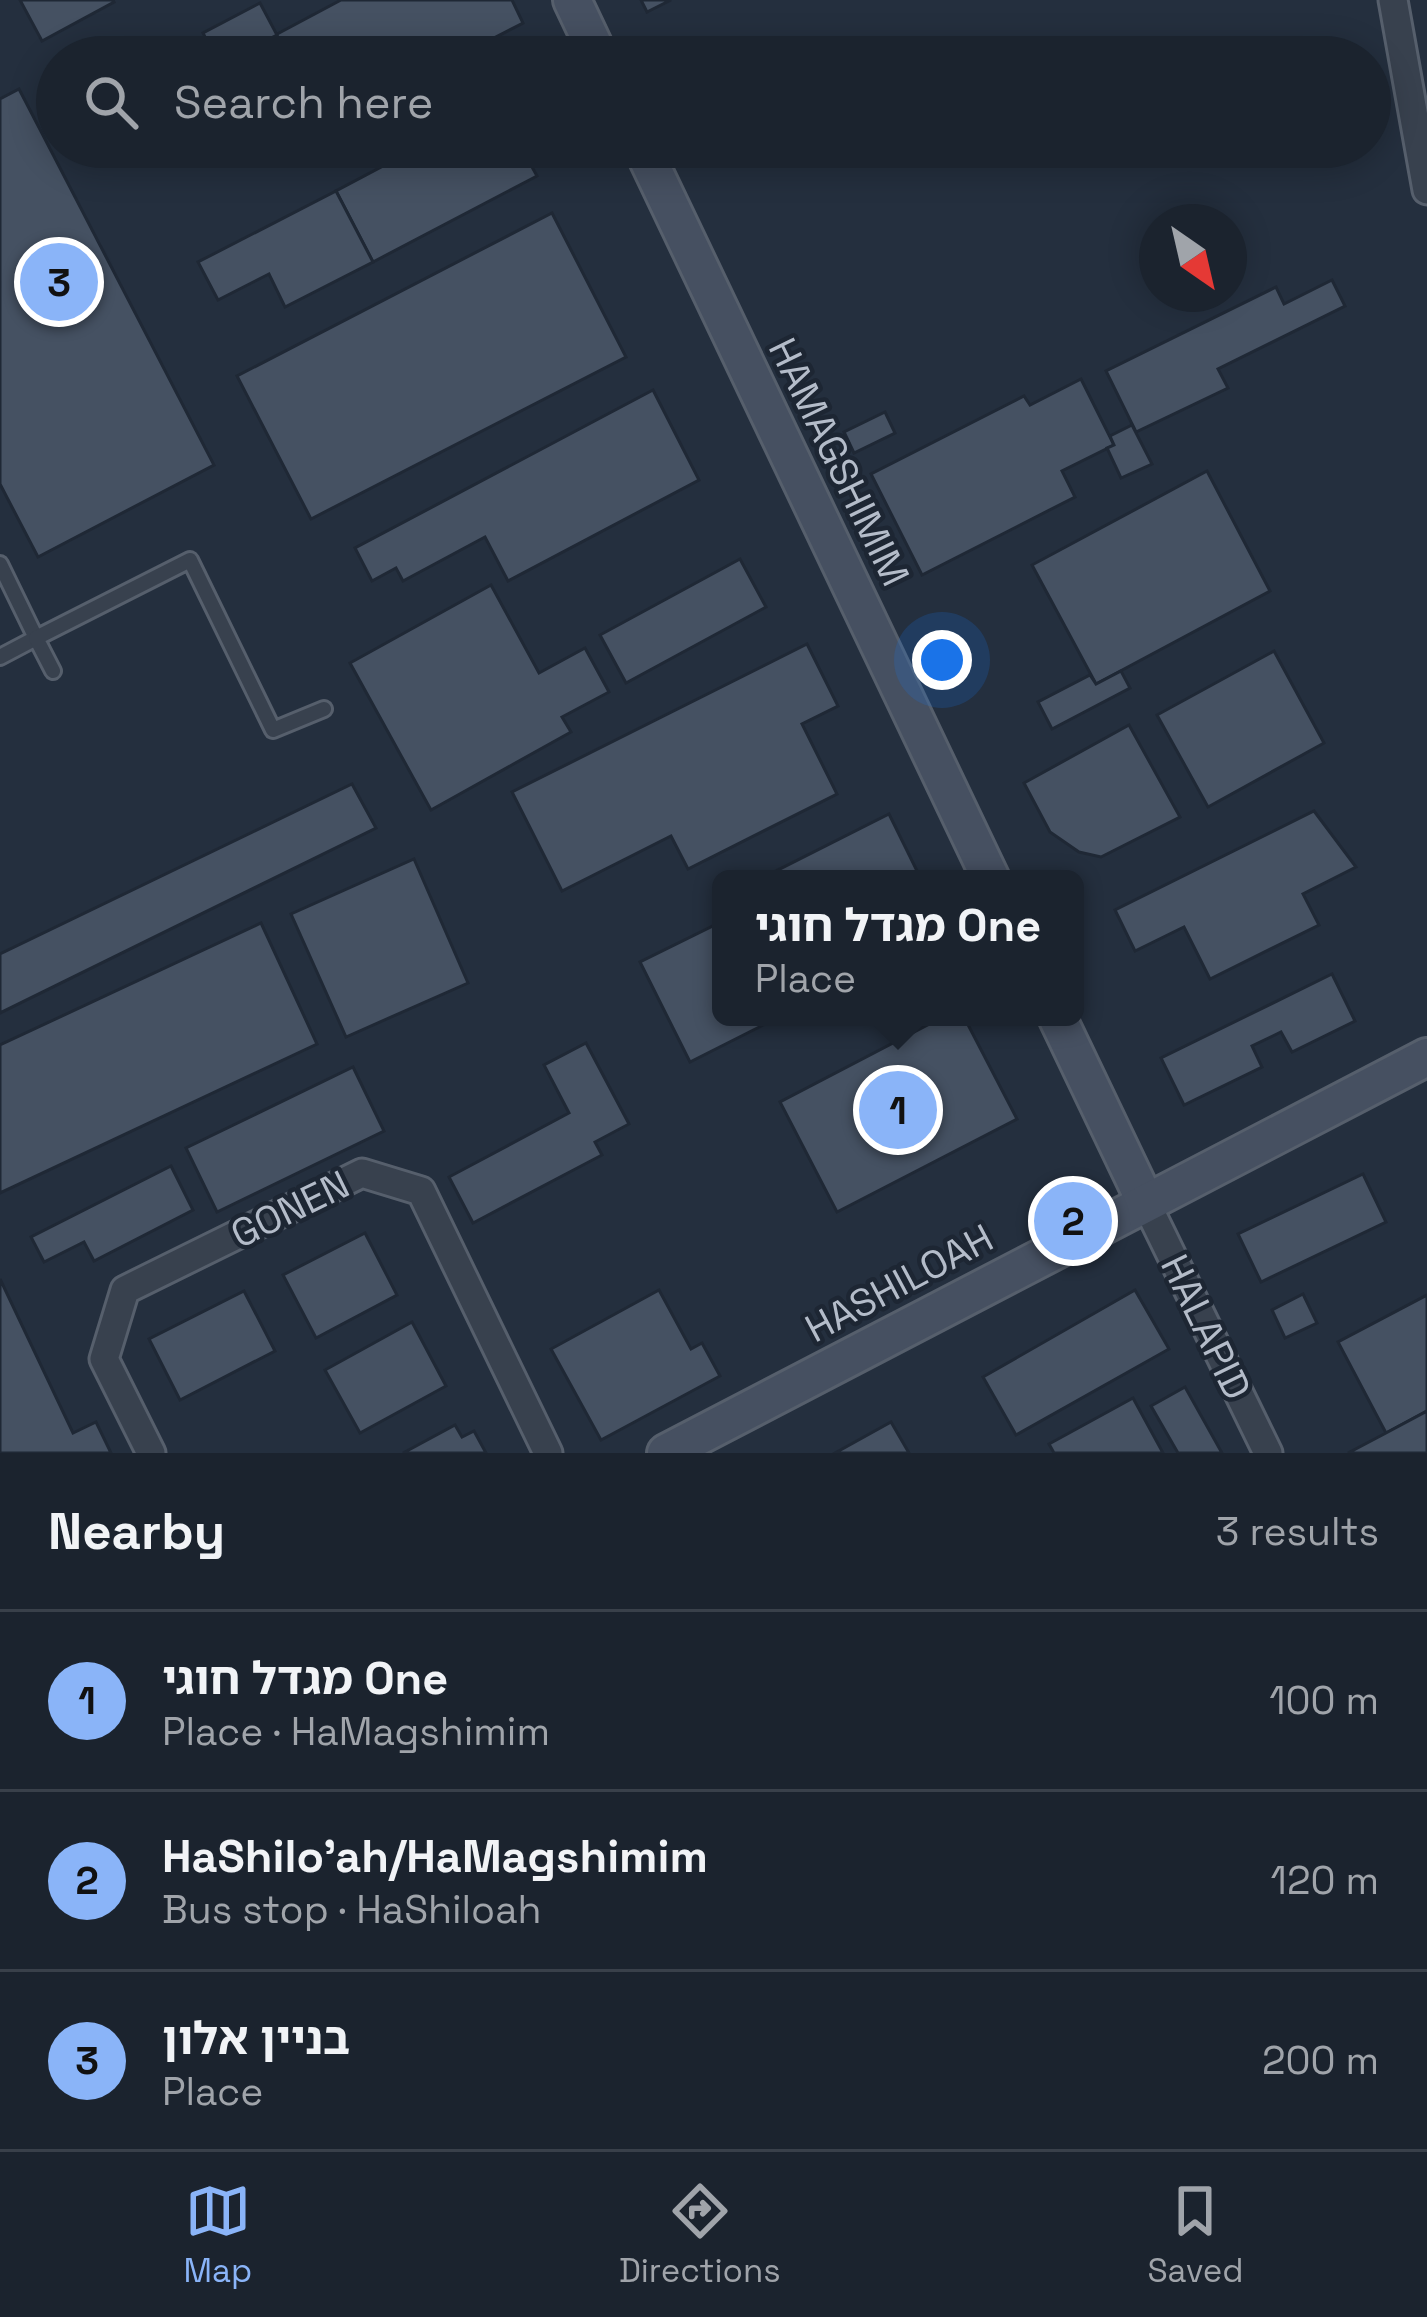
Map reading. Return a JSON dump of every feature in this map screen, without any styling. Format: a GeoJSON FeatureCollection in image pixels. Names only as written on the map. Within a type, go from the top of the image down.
{"type":"FeatureCollection","features":[{"type":"Feature","properties":{"kind":"street"},"geometry":{"type":"LineString","coordinates":[[572,0],[589,36]]}},
{"type":"Feature","properties":{"kind":"street"},"geometry":{"type":"LineString","coordinates":[[1393,0],[1427,190]]}},
{"type":"Feature","properties":{"kind":"street","name":"HAMAGSHIMIM"},"geometry":{"type":"LineString","coordinates":[[652,168],[987,870]]}},
{"type":"Feature","properties":{"kind":"street"},"geometry":{"type":"LineString","coordinates":[[1061,1026],[1144,1201]]}},
{"type":"Feature","properties":{"kind":"street","name":"HASHILOAH"},"geometry":{"type":"LineString","coordinates":[[666,1453],[1427,1057]]}},
{"type":"Feature","properties":{"kind":"street","name":"GONEN"},"geometry":{"type":"LineString","coordinates":[[151,1453],[104,1359],[124,1290],[362,1173],[421,1191],[548,1453]]}},
{"type":"Feature","properties":{"kind":"street","name":"HALAPID"},"geometry":{"type":"LineString","coordinates":[[1144,1201],[1268,1453]]}},
{"type":"Feature","properties":{"kind":"lane"},"geometry":{"type":"LineString","coordinates":[[0,657],[190,560],[273,730],[324,709]]}},
{"type":"Feature","properties":{"kind":"lane"},"geometry":{"type":"LineString","coordinates":[[0,564],[53,671]]}},
{"type":"Feature","properties":{"kind":"building"},"geometry":{"type":"Polygon","coordinates":[[[20,0],[114,2],[51,36],[39,36],[20,0]]]}},
{"type":"Feature","properties":{"kind":"building"},"geometry":{"type":"Polygon","coordinates":[[[341,0],[512,0],[523,23],[498,36],[273,36],[341,0]]]}},
{"type":"Feature","properties":{"kind":"building"},"geometry":{"type":"Polygon","coordinates":[[[641,0],[671,0],[647,12],[641,0]]]}},
{"type":"Feature","properties":{"kind":"building"},"geometry":{"type":"Polygon","coordinates":[[[260,3],[277,35],[204,36],[260,3]]]}},
{"type":"Feature","properties":{"kind":"building"},"geometry":{"type":"Polygon","coordinates":[[[19,89],[36,122],[36,168],[60,168],[214,465],[38,557],[0,484],[0,99],[19,89]]]}},
{"type":"Feature","properties":{"kind":"building"},"geometry":{"type":"Polygon","coordinates":[[[379,168],[533,168],[537,176],[373,262],[336,191],[379,168]]]}},
{"type":"Feature","properties":{"kind":"building"},"geometry":{"type":"Polygon","coordinates":[[[336,191],[373,262],[285,307],[269,274],[218,300],[198,262],[336,191]]]}},
{"type":"Feature","properties":{"kind":"building"},"geometry":{"type":"Polygon","coordinates":[[[552,213],[626,357],[311,519],[237,376],[552,213]]]}},
{"type":"Feature","properties":{"kind":"building"},"geometry":{"type":"Polygon","coordinates":[[[1332,280],[1345,306],[1218,369],[1228,388],[1136,432],[1106,371],[1225,312],[1247,312],[1247,301],[1276,287],[1284,304],[1332,280]]]}},
{"type":"Feature","properties":{"kind":"building"},"geometry":{"type":"Polygon","coordinates":[[[1081,379],[1114,445],[1062,471],[1075,497],[922,575],[871,474],[1024,396],[1030,405],[1081,379]]]}},
{"type":"Feature","properties":{"kind":"building"},"geometry":{"type":"Polygon","coordinates":[[[653,390],[699,480],[508,581],[485,537],[403,581],[396,568],[372,581],[355,548],[653,390]]]}},
{"type":"Feature","properties":{"kind":"building"},"geometry":{"type":"Polygon","coordinates":[[[885,412],[895,433],[854,453],[844,432],[885,412]]]}},
{"type":"Feature","properties":{"kind":"building"},"geometry":{"type":"Polygon","coordinates":[[[1132,425],[1152,464],[1121,478],[1107,448],[1114,445],[1110,436],[1132,425]]]}},
{"type":"Feature","properties":{"kind":"building"},"geometry":{"type":"Polygon","coordinates":[[[1207,471],[1270,591],[1096,684],[1032,565],[1207,471]]]}},
{"type":"Feature","properties":{"kind":"building"},"geometry":{"type":"Polygon","coordinates":[[[740,559],[766,607],[626,683],[600,635],[740,559]]]}},
{"type":"Feature","properties":{"kind":"building"},"geometry":{"type":"Polygon","coordinates":[[[491,585],[539,673],[585,648],[609,692],[562,717],[571,732],[431,810],[350,663],[491,585]]]}},
{"type":"Feature","properties":{"kind":"building"},"geometry":{"type":"Polygon","coordinates":[[[807,644],[838,706],[802,724],[837,794],[688,869],[671,836],[562,891],[512,792],[807,644]]]}},
{"type":"Feature","properties":{"kind":"building"},"geometry":{"type":"Polygon","coordinates":[[[1274,651],[1324,743],[1208,807],[1157,715],[1274,651]]]}},
{"type":"Feature","properties":{"kind":"building"},"geometry":{"type":"Polygon","coordinates":[[[1121,671],[1130,688],[1052,729],[1038,702],[1090,675],[1096,684],[1121,671]]]}},
{"type":"Feature","properties":{"kind":"building"},"geometry":{"type":"Polygon","coordinates":[[[1129,725],[1180,817],[1101,857],[1079,852],[1050,832],[1024,783],[1129,725]]]}},
{"type":"Feature","properties":{"kind":"building"},"geometry":{"type":"Polygon","coordinates":[[[352,784],[376,828],[0,1013],[0,954],[352,784]]]}},
{"type":"Feature","properties":{"kind":"building"},"geometry":{"type":"Polygon","coordinates":[[[1314,811],[1356,867],[1303,894],[1319,925],[1210,979],[1184,927],[1135,951],[1115,910],[1314,811]]]}},
{"type":"Feature","properties":{"kind":"building"},"geometry":{"type":"Polygon","coordinates":[[[889,814],[917,870],[778,870],[889,814]]]}},
{"type":"Feature","properties":{"kind":"building"},"geometry":{"type":"Polygon","coordinates":[[[414,859],[468,983],[346,1037],[291,914],[414,859]]]}},
{"type":"Feature","properties":{"kind":"building"},"geometry":{"type":"Polygon","coordinates":[[[261,923],[317,1044],[0,1193],[0,1045],[261,923]]]}},
{"type":"Feature","properties":{"kind":"building"},"geometry":{"type":"Polygon","coordinates":[[[712,926],[712,1026],[761,1026],[690,1062],[640,962],[712,926]]]}},
{"type":"Feature","properties":{"kind":"building"},"geometry":{"type":"Polygon","coordinates":[[[1332,974],[1355,1021],[1292,1052],[1281,1032],[1252,1046],[1262,1067],[1184,1105],[1161,1058],[1332,974]]]}},
{"type":"Feature","properties":{"kind":"building"},"geometry":{"type":"Polygon","coordinates":[[[926,1026],[969,1026],[1017,1119],[837,1212],[780,1102],[926,1026]]]}},
{"type":"Feature","properties":{"kind":"building"},"geometry":{"type":"Polygon","coordinates":[[[586,1043],[629,1124],[595,1142],[602,1155],[473,1223],[449,1177],[569,1113],[544,1065],[586,1043]]]}},
{"type":"Feature","properties":{"kind":"building"},"geometry":{"type":"Polygon","coordinates":[[[353,1067],[384,1131],[217,1212],[186,1148],[353,1067]]]}},
{"type":"Feature","properties":{"kind":"building"},"geometry":{"type":"Polygon","coordinates":[[[171,1166],[193,1210],[94,1261],[84,1242],[44,1262],[31,1237],[171,1166]]]}},
{"type":"Feature","properties":{"kind":"building"},"geometry":{"type":"Polygon","coordinates":[[[1363,1174],[1386,1222],[1261,1282],[1238,1234],[1363,1174]]]}},
{"type":"Feature","properties":{"kind":"building"},"geometry":{"type":"Polygon","coordinates":[[[365,1233],[397,1295],[316,1338],[283,1275],[365,1233]]]}},
{"type":"Feature","properties":{"kind":"building"},"geometry":{"type":"Polygon","coordinates":[[[0,1279],[73,1433],[96,1422],[111,1453],[0,1453],[0,1279]]]}},
{"type":"Feature","properties":{"kind":"building"},"geometry":{"type":"Polygon","coordinates":[[[659,1290],[691,1349],[702,1343],[720,1376],[601,1440],[551,1349],[659,1290]]]}},
{"type":"Feature","properties":{"kind":"building"},"geometry":{"type":"Polygon","coordinates":[[[1135,1290],[1169,1349],[1016,1435],[983,1377],[1135,1290]]]}},
{"type":"Feature","properties":{"kind":"building"},"geometry":{"type":"Polygon","coordinates":[[[244,1291],[275,1351],[180,1400],[149,1339],[244,1291]]]}},
{"type":"Feature","properties":{"kind":"building"},"geometry":{"type":"Polygon","coordinates":[[[1303,1294],[1317,1323],[1285,1338],[1272,1310],[1303,1294]]]}},
{"type":"Feature","properties":{"kind":"building"},"geometry":{"type":"Polygon","coordinates":[[[1427,1295],[1427,1411],[1386,1433],[1338,1342],[1427,1295]]]}},
{"type":"Feature","properties":{"kind":"building"},"geometry":{"type":"Polygon","coordinates":[[[412,1322],[446,1386],[360,1433],[325,1370],[412,1322]]]}},
{"type":"Feature","properties":{"kind":"building"},"geometry":{"type":"Polygon","coordinates":[[[1185,1387],[1222,1453],[1178,1453],[1151,1406],[1185,1387]]]}},
{"type":"Feature","properties":{"kind":"building"},"geometry":{"type":"Polygon","coordinates":[[[1133,1398],[1163,1453],[1054,1453],[1049,1444],[1133,1398]]]}},
{"type":"Feature","properties":{"kind":"building"},"geometry":{"type":"Polygon","coordinates":[[[1427,1411],[1427,1453],[1348,1453],[1386,1433],[1427,1411]]]}},
{"type":"Feature","properties":{"kind":"building"},"geometry":{"type":"Polygon","coordinates":[[[891,1422],[909,1453],[835,1453],[891,1422]]]}},
{"type":"Feature","properties":{"kind":"building"},"geometry":{"type":"Polygon","coordinates":[[[455,1425],[462,1437],[474,1431],[486,1453],[403,1453],[455,1425]]]}},
{"type":"Feature","properties":{"kind":"place","name":"בניין אלון"},"geometry":{"type":"Point","coordinates":[59,282]}},
{"type":"Feature","properties":{"kind":"place","name":"מגדל חוגי One"},"geometry":{"type":"Point","coordinates":[898,1110]}},
{"type":"Feature","properties":{"kind":"place","name":"HaShilo'ah/HaMagshimim"},"geometry":{"type":"Point","coordinates":[1073,1221]}}]}
